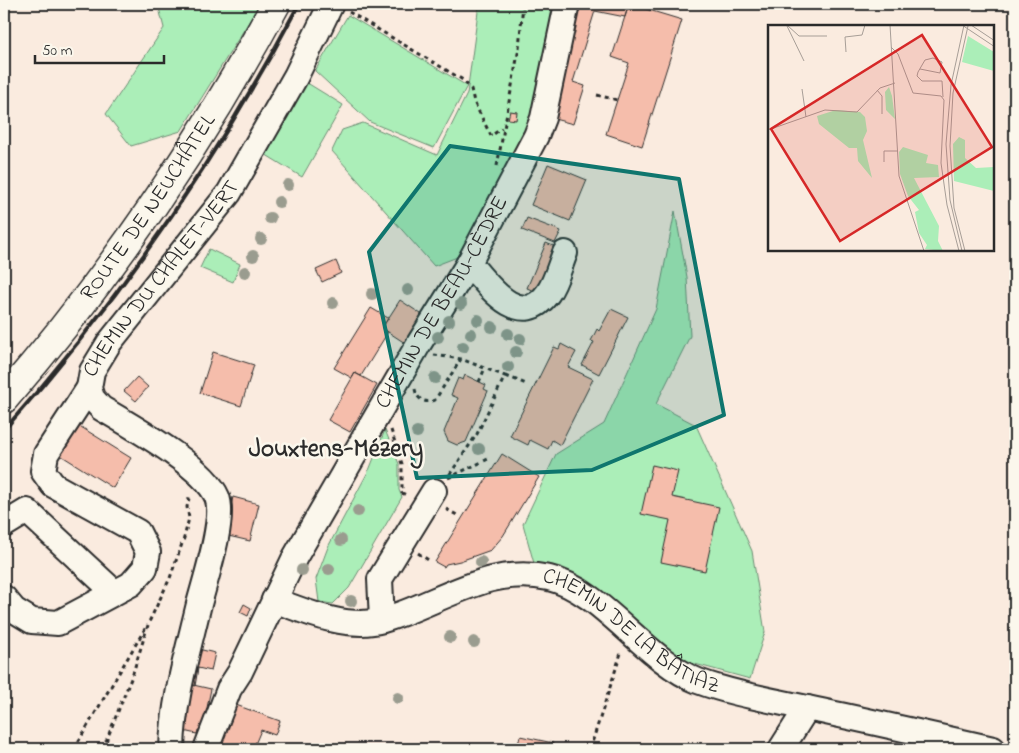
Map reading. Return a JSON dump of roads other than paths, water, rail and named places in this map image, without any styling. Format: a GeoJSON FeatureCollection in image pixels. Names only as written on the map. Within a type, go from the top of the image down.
{"type":"FeatureCollection","features":[{"type":"Feature","properties":{"kind":"main road","name":"ROUTE DE NEUCHÂTEL"},"geometry":{"type":"LineString","coordinates":[[4,399],[80,306],[156,202],[249,54],[276,4]]}},
{"type":"Feature","properties":{"kind":"street","name":"CHEMIN DE BEAU-CÈDRE"},"geometry":{"type":"LineString","coordinates":[[206,749],[229,689],[240,672],[295,557],[418,345],[469,263],[536,136],[543,118],[568,4]]}},
{"type":"Feature","properties":{"kind":"street","name":"CHEMIN DU CHALET-VERT"},"geometry":{"type":"LineString","coordinates":[[172,749],[173,731],[182,679],[218,526],[217,497],[207,482],[193,468],[101,408],[92,398],[88,388],[92,371],[109,343],[229,193],[337,6]]}},
{"type":"Feature","properties":{"kind":"street"},"geometry":{"type":"LineString","coordinates":[[469,263],[498,298],[513,306],[532,306],[549,292],[565,253]]}},
{"type":"Feature","properties":{"kind":"street"},"geometry":{"type":"LineString","coordinates":[[4,598],[14,610],[32,621],[58,623],[131,584],[145,568],[148,552],[138,532],[53,485],[43,471],[46,454],[88,388]]}},
{"type":"Feature","properties":{"kind":"street"},"geometry":{"type":"LineString","coordinates":[[382,620],[380,579],[430,499]]}},
{"type":"Feature","properties":{"kind":"street"},"geometry":{"type":"LineString","coordinates":[[4,525],[27,511],[114,592]]}},
{"type":"Feature","properties":{"kind":"street","name":"CHEMIN DE LA BÂTIAZ"},"geometry":{"type":"LineString","coordinates":[[274,600],[303,611],[340,620],[382,620],[474,583],[501,576],[549,578],[567,585],[590,599],[661,660],[698,681],[751,696],[993,749]]}},
{"type":"Feature","properties":{"kind":"street"},"geometry":{"type":"LineString","coordinates":[[782,749],[807,708]]}},
{"type":"Feature","properties":{"kind":"railway"},"geometry":{"type":"LineString","coordinates":[[4,430],[87,331],[127,279],[164,226],[235,117],[299,4]]}},
{"type":"Feature","properties":{"kind":"district","name":"Jouxtens-Mézery"},"geometry":{"type":"Point","coordinates":[336,450]}}]}
